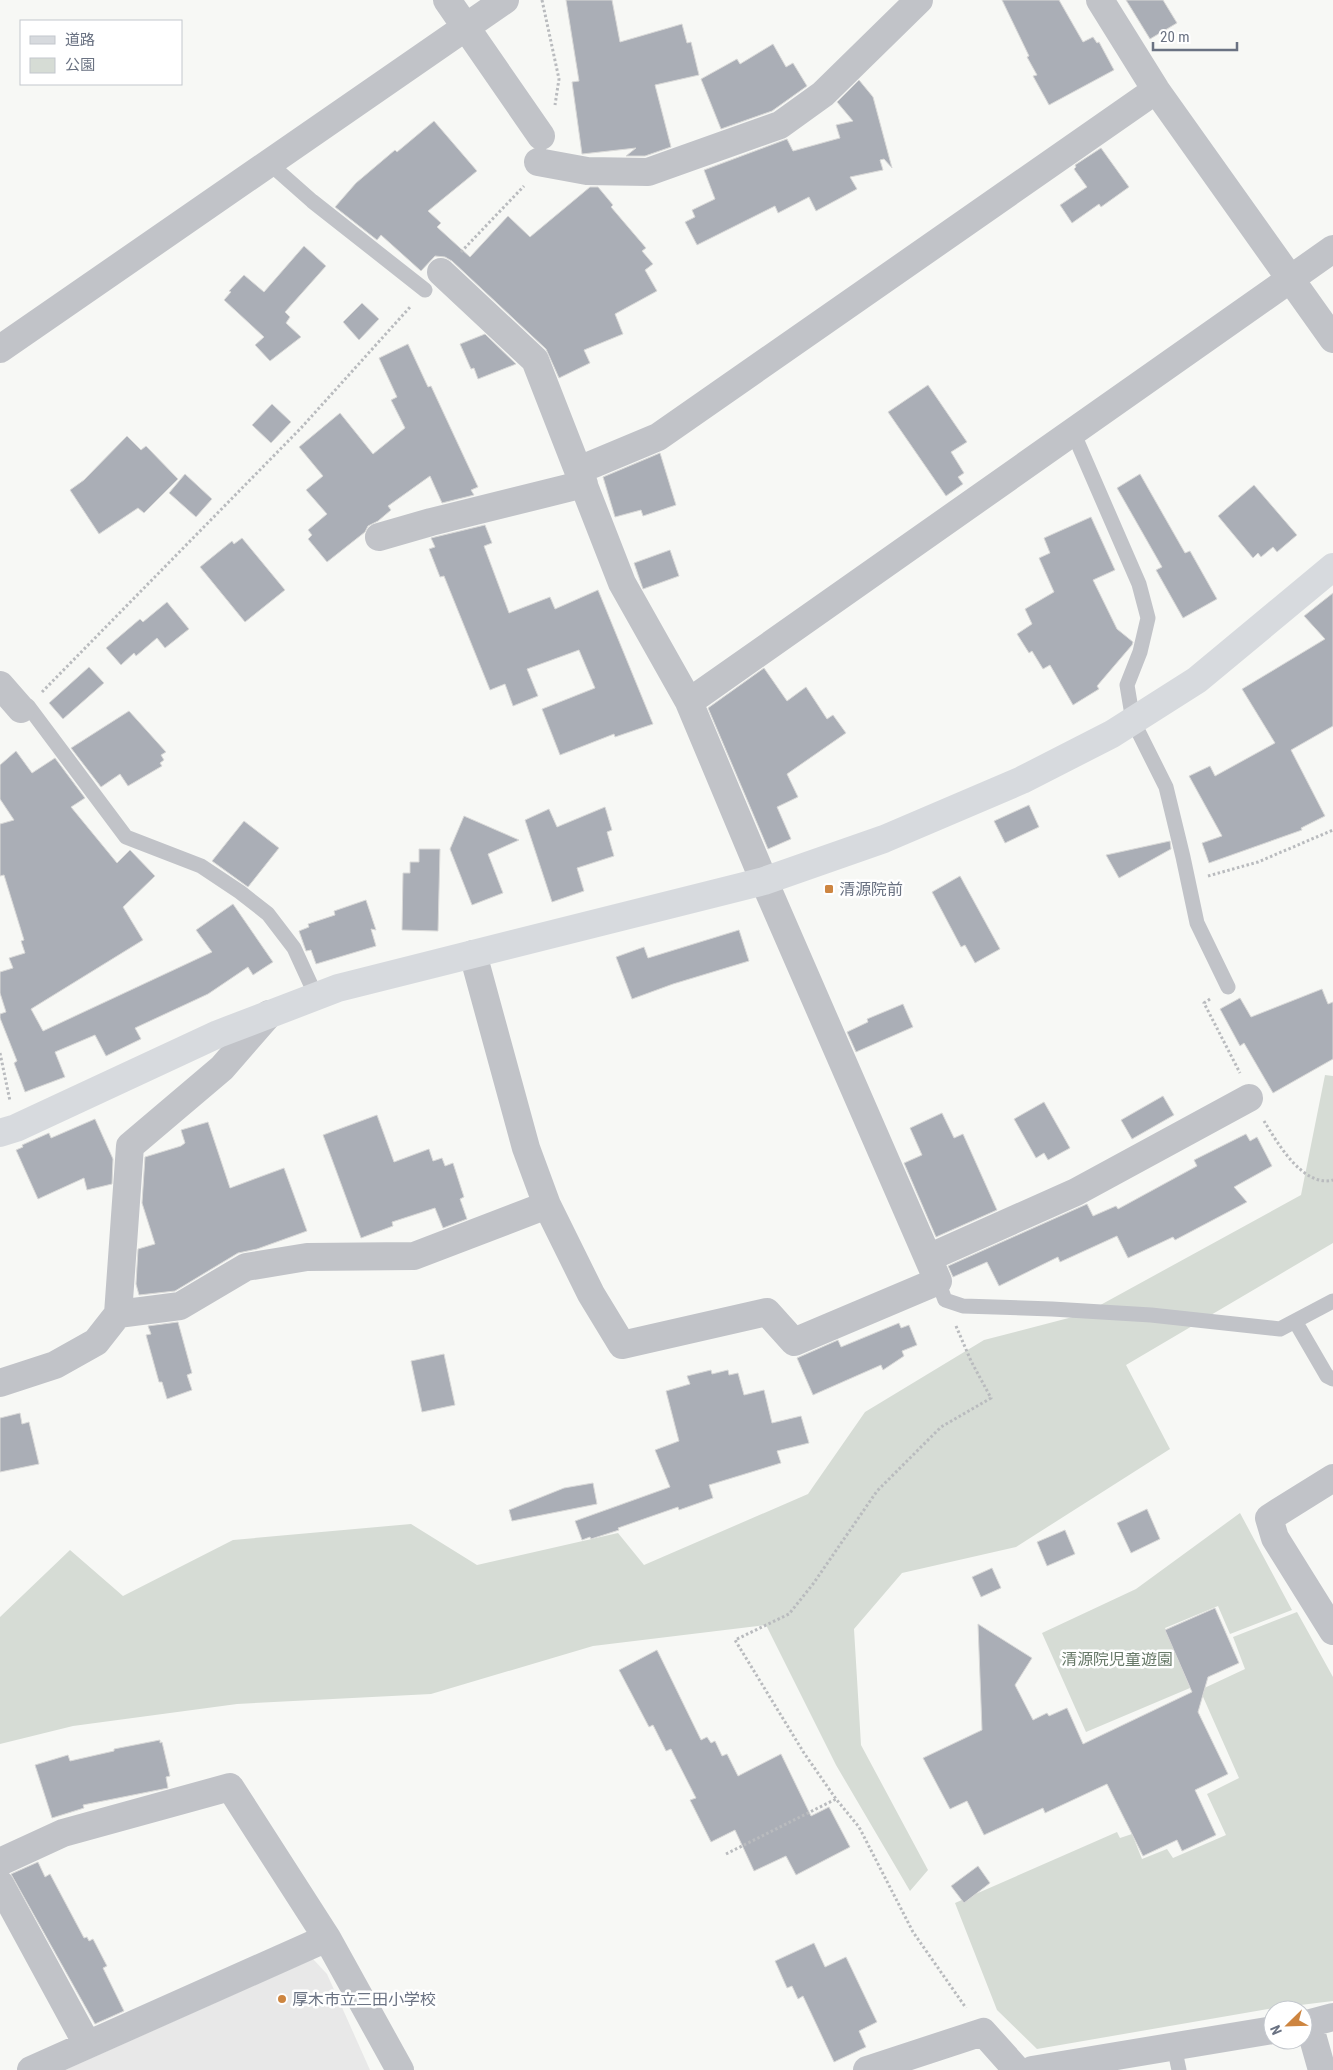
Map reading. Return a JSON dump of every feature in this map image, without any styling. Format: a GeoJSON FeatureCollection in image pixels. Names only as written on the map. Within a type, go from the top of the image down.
{"type":"FeatureCollection","features":[{"type":"Feature","properties":{"kind":"street"},"geometry":{"type":"LineString","coordinates":[[447,0],[465,26],[540,149],[587,171],[648,172],[780,125],[824,94],[919,0]]}},
{"type":"Feature","properties":{"kind":"street"},"geometry":{"type":"LineString","coordinates":[[0,349],[505,0]]}},
{"type":"Feature","properties":{"kind":"street"},"geometry":{"type":"LineString","coordinates":[[1100,0],[1156,90],[1333,339]]}},
{"type":"Feature","properties":{"kind":"street"},"geometry":{"type":"LineString","coordinates":[[379,538],[581,477],[658,437],[1156,90]]}},
{"type":"Feature","properties":{"kind":"street"},"geometry":{"type":"LineString","coordinates":[[689,702],[1333,249]]}},
{"type":"Feature","properties":{"kind":"street"},"geometry":{"type":"LineString","coordinates":[[433,281],[535,360],[622,583],[689,702],[764,882],[937,1280]]}},
{"type":"Feature","properties":{"kind":"street"},"geometry":{"type":"LineString","coordinates":[[8,1131],[218,1034],[338,988],[764,882],[884,839],[1022,780],[1112,734],[1197,680],[1332,571]]}},
{"type":"Feature","properties":{"kind":"street"},"geometry":{"type":"LineString","coordinates":[[0,685],[25,708]]}},
{"type":"Feature","properties":{"kind":"street"},"geometry":{"type":"LineString","coordinates":[[473,954],[526,1148],[547,1205],[591,1294],[622,1345],[767,1312],[794,1342],[937,1280],[1076,1192],[1249,1098]]}},
{"type":"Feature","properties":{"kind":"street"},"geometry":{"type":"LineString","coordinates":[[0,1383],[55,1365],[96,1342],[118,1314],[130,1146],[222,1068],[269,1014]]}},
{"type":"Feature","properties":{"kind":"street"},"geometry":{"type":"LineString","coordinates":[[118,1314],[180,1306],[246,1267],[307,1257],[414,1256],[547,1205]]}},
{"type":"Feature","properties":{"kind":"street"},"geometry":{"type":"LineString","coordinates":[[1333,1478],[1269,1518],[1275,1538],[1333,1631]]}},
{"type":"Feature","properties":{"kind":"street"},"geometry":{"type":"LineString","coordinates":[[0,1862],[63,1833],[230,1788],[327,1938],[400,2070]]}},
{"type":"Feature","properties":{"kind":"street"},"geometry":{"type":"LineString","coordinates":[[0,1884],[87,2044]]}},
{"type":"Feature","properties":{"kind":"street"},"geometry":{"type":"LineString","coordinates":[[31,2070],[327,1938]]}},
{"type":"Feature","properties":{"kind":"street"},"geometry":{"type":"LineString","coordinates":[[1315,2022],[1322,2070]]}},
{"type":"Feature","properties":{"kind":"street"},"geometry":{"type":"LineString","coordinates":[[867,2070],[983,2032],[1017,2070]]}},
{"type":"Feature","properties":{"kind":"street"},"geometry":{"type":"LineString","coordinates":[[1032,2070],[1177,2058],[1263,2033]]}},
{"type":"Feature","properties":{"kind":"lane"},"geometry":{"type":"LineString","coordinates":[[269,163],[312,201],[433,281]]}},
{"type":"Feature","properties":{"kind":"lane"},"geometry":{"type":"LineString","coordinates":[[1072,432],[1139,584],[1148,618],[1140,652],[1128,685],[1133,721],[1166,788],[1197,923],[1228,987]]}},
{"type":"Feature","properties":{"kind":"lane"},"geometry":{"type":"LineString","coordinates":[[25,708],[126,837],[200,866],[240,892],[268,914],[294,948],[316,996]]}},
{"type":"Feature","properties":{"kind":"lane"},"geometry":{"type":"LineString","coordinates":[[937,1280],[963,1306],[1151,1315],[1280,1329],[1333,1301]]}},
{"type":"Feature","properties":{"kind":"lane"},"geometry":{"type":"LineString","coordinates":[[1295,1321],[1326,1376],[1333,1379]]}},
{"type":"Feature","properties":{"kind":"path"},"geometry":{"type":"LineString","coordinates":[[25,708],[301,428],[433,281],[529,181],[553,114],[559,78],[542,0]]}},
{"type":"Feature","properties":{"kind":"path"},"geometry":{"type":"LineString","coordinates":[[1188,881],[1258,862],[1333,830]]}},
{"type":"Feature","properties":{"kind":"path"},"geometry":{"type":"LineString","coordinates":[[0,1053],[8,1131]]}},
{"type":"Feature","properties":{"kind":"path"},"geometry":{"type":"LineString","coordinates":[[937,1280],[971,1361],[991,1398],[941,1427],[877,1492],[813,1584],[789,1614],[735,1640],[804,1753],[836,1799],[859,1827],[913,1932],[983,2032]]}},
{"type":"Feature","properties":{"kind":"path"},"geometry":{"type":"LineString","coordinates":[[726,1854],[836,1799]]}},
{"type":"Feature","properties":{"kind":"shaded area","name":"厚木市立三田小学校"},"geometry":{"type":"Polygon","coordinates":[[[313,1959],[327,1974],[370,2070],[65,2070],[313,1959]]]}},
{"type":"Feature","properties":{"kind":"green space"},"geometry":{"type":"Polygon","coordinates":[[[1325,1075],[1333,1076],[1333,1243],[1126,1365],[1170,1449],[1016,1547],[902,1573],[854,1629],[861,1745],[928,1870],[910,1891],[836,1765],[766,1625],[593,1646],[431,1694],[237,1704],[73,1726],[0,1744],[0,1617],[70,1550],[123,1596],[233,1540],[411,1524],[477,1565],[618,1533],[644,1565],[808,1494],[865,1412],[984,1340],[1084,1314],[1301,1195],[1325,1075]]]}},
{"type":"Feature","properties":{"kind":"green space","name":"清源院児童遊園"},"geometry":{"type":"Polygon","coordinates":[[[1240,1513],[1292,1610],[1230,1634],[1218,1606],[1165,1628],[1190,1688],[1086,1732],[1042,1633],[1136,1589],[1240,1513]]]}},
{"type":"Feature","properties":{"kind":"green space"},"geometry":{"type":"Polygon","coordinates":[[[1297,1612],[1333,1677],[1333,2001],[1313,2003],[1313,2000],[1263,2000],[1263,2010],[1037,2049],[997,2010],[955,1903],[1117,1832],[1120,1838],[1132,1834],[1142,1859],[1167,1849],[1173,1858],[1226,1835],[1207,1794],[1239,1778],[1200,1690],[1245,1669],[1233,1637],[1297,1612]]]}},
{"type":"Feature","properties":{"kind":"building"},"geometry":{"type":"Polygon","coordinates":[[[566,0],[612,0],[620,42],[682,24],[687,43],[691,42],[699,75],[655,85],[671,147],[645,156],[626,156],[636,148],[582,154],[572,82],[579,81],[566,0]]]}},
{"type":"Feature","properties":{"kind":"building"},"geometry":{"type":"Polygon","coordinates":[[[1002,0],[1059,0],[1083,42],[1093,37],[1097,43],[1099,42],[1114,70],[1049,105],[1033,76],[1037,75],[1002,0]]]}},
{"type":"Feature","properties":{"kind":"building"},"geometry":{"type":"Polygon","coordinates":[[[1126,0],[1163,0],[1177,23],[1150,39],[1126,0]]]}},
{"type":"Feature","properties":{"kind":"building"},"geometry":{"type":"Polygon","coordinates":[[[773,44],[786,67],[793,63],[807,86],[772,111],[721,129],[701,79],[737,59],[740,64],[773,44]]]}},
{"type":"Feature","properties":{"kind":"building"},"geometry":{"type":"Polygon","coordinates":[[[859,80],[873,97],[892,168],[884,159],[880,160],[883,170],[850,177],[857,189],[816,211],[809,197],[778,213],[775,206],[697,245],[685,222],[695,217],[692,210],[715,199],[704,170],[787,139],[793,151],[840,138],[836,125],[853,121],[837,102],[859,80]]]}},
{"type":"Feature","properties":{"kind":"building"},"geometry":{"type":"Polygon","coordinates":[[[434,121],[477,171],[428,211],[441,223],[437,227],[470,257],[508,216],[530,237],[590,187],[598,187],[613,205],[611,207],[646,248],[642,251],[653,264],[645,270],[657,291],[615,314],[623,334],[584,350],[590,363],[559,378],[546,349],[452,261],[445,257],[435,256],[421,271],[381,235],[377,240],[335,207],[356,183],[395,150],[397,152],[434,121]]]}},
{"type":"Feature","properties":{"kind":"building"},"geometry":{"type":"Polygon","coordinates":[[[1101,148],[1129,187],[1101,207],[1099,204],[1072,223],[1060,205],[1087,187],[1074,169],[1075,165],[1101,148]]]}},
{"type":"Feature","properties":{"kind":"building"},"geometry":{"type":"Polygon","coordinates":[[[304,246],[326,266],[285,312],[290,317],[286,323],[301,337],[270,361],[255,345],[264,337],[224,300],[231,292],[229,291],[244,275],[264,292],[304,246]]]}},
{"type":"Feature","properties":{"kind":"building"},"geometry":{"type":"Polygon","coordinates":[[[362,303],[379,319],[359,340],[343,322],[362,303]]]}},
{"type":"Feature","properties":{"kind":"building"},"geometry":{"type":"Polygon","coordinates":[[[485,334],[516,364],[478,379],[474,368],[471,369],[460,344],[485,334]]]}},
{"type":"Feature","properties":{"kind":"building"},"geometry":{"type":"Polygon","coordinates":[[[408,344],[428,387],[431,386],[478,487],[471,490],[474,495],[442,503],[430,476],[388,506],[391,510],[378,521],[368,526],[365,532],[327,562],[308,539],[312,535],[308,530],[327,514],[306,490],[323,476],[299,447],[340,413],[373,454],[405,428],[391,400],[397,397],[379,358],[408,344]]]}},
{"type":"Feature","properties":{"kind":"building"},"geometry":{"type":"Polygon","coordinates":[[[928,385],[967,442],[951,452],[964,473],[958,477],[963,484],[946,496],[888,412],[928,385]]]}},
{"type":"Feature","properties":{"kind":"building"},"geometry":{"type":"Polygon","coordinates":[[[272,404],[291,422],[271,443],[252,425],[272,404]]]}},
{"type":"Feature","properties":{"kind":"building"},"geometry":{"type":"Polygon","coordinates":[[[127,436],[141,450],[146,446],[178,479],[144,513],[138,508],[99,534],[70,490],[84,480],[127,436]]]}},
{"type":"Feature","properties":{"kind":"building"},"geometry":{"type":"Polygon","coordinates":[[[660,453],[676,505],[643,516],[641,510],[615,517],[603,477],[660,453]]]}},
{"type":"Feature","properties":{"kind":"building"},"geometry":{"type":"Polygon","coordinates":[[[185,474],[212,499],[196,517],[169,493],[185,474]]]}},
{"type":"Feature","properties":{"kind":"building"},"geometry":{"type":"Polygon","coordinates":[[[1140,474],[1185,553],[1190,551],[1217,599],[1183,618],[1156,570],[1162,567],[1117,488],[1140,474]]]}},
{"type":"Feature","properties":{"kind":"building"},"geometry":{"type":"Polygon","coordinates":[[[1254,485],[1297,535],[1277,552],[1273,547],[1261,557],[1258,553],[1253,558],[1218,516],[1254,485]]]}},
{"type":"Feature","properties":{"kind":"building"},"geometry":{"type":"Polygon","coordinates":[[[1091,517],[1115,570],[1093,580],[1117,629],[1133,642],[1097,686],[1099,689],[1073,705],[1050,665],[1043,669],[1032,651],[1029,653],[1017,634],[1032,624],[1025,609],[1054,592],[1039,558],[1050,553],[1044,538],[1091,517]]]}},
{"type":"Feature","properties":{"kind":"building"},"geometry":{"type":"Polygon","coordinates":[[[485,525],[492,543],[484,546],[509,613],[550,597],[555,609],[598,590],[653,724],[615,737],[614,734],[560,755],[542,709],[595,688],[579,650],[527,669],[538,696],[513,706],[505,684],[490,690],[444,576],[440,577],[429,549],[435,547],[431,538],[485,525]]]}},
{"type":"Feature","properties":{"kind":"building"},"geometry":{"type":"Polygon","coordinates":[[[242,538],[285,590],[245,622],[200,567],[232,541],[234,544],[242,538]]]}},
{"type":"Feature","properties":{"kind":"building"},"geometry":{"type":"Polygon","coordinates":[[[670,550],[679,576],[643,589],[634,563],[670,550]]]}},
{"type":"Feature","properties":{"kind":"building"},"geometry":{"type":"Polygon","coordinates":[[[1333,593],[1333,726],[1291,750],[1325,816],[1301,828],[1302,830],[1209,863],[1202,843],[1222,836],[1189,776],[1210,766],[1215,776],[1275,743],[1242,689],[1325,639],[1304,616],[1333,593]]]}},
{"type":"Feature","properties":{"kind":"building"},"geometry":{"type":"Polygon","coordinates":[[[167,602],[189,629],[165,648],[157,638],[136,656],[134,653],[121,665],[106,648],[140,619],[143,622],[167,602]]]}},
{"type":"Feature","properties":{"kind":"building"},"geometry":{"type":"Polygon","coordinates":[[[89,667],[104,683],[63,719],[49,703],[89,667]]]}},
{"type":"Feature","properties":{"kind":"building"},"geometry":{"type":"Polygon","coordinates":[[[764,668],[787,701],[806,687],[827,719],[833,715],[846,733],[787,774],[798,797],[777,807],[791,839],[768,849],[708,708],[764,668]]]}},
{"type":"Feature","properties":{"kind":"building"},"geometry":{"type":"Polygon","coordinates":[[[129,711],[166,752],[161,755],[164,760],[160,763],[162,766],[128,786],[120,774],[101,787],[71,748],[129,711]]]}},
{"type":"Feature","properties":{"kind":"building"},"geometry":{"type":"Polygon","coordinates":[[[16,751],[32,773],[55,758],[85,798],[71,807],[117,863],[130,850],[155,876],[123,907],[143,940],[31,1009],[43,1031],[212,952],[196,930],[233,904],[273,962],[253,975],[248,967],[208,994],[135,1028],[141,1039],[106,1056],[95,1035],[55,1052],[65,1077],[25,1092],[14,1063],[17,1061],[0,1018],[0,1014],[6,1012],[0,993],[0,972],[13,968],[9,958],[25,953],[21,941],[24,940],[4,875],[0,876],[0,824],[14,820],[0,799],[0,765],[16,751]]]}},
{"type":"Feature","properties":{"kind":"building"},"geometry":{"type":"Polygon","coordinates":[[[1029,805],[1039,827],[1005,843],[994,821],[1029,805]]]}},
{"type":"Feature","properties":{"kind":"building"},"geometry":{"type":"Polygon","coordinates":[[[605,807],[612,830],[607,832],[614,856],[577,868],[584,891],[552,902],[525,820],[549,809],[557,827],[605,807]]]}},
{"type":"Feature","properties":{"kind":"building"},"geometry":{"type":"Polygon","coordinates":[[[464,816],[519,840],[488,854],[503,893],[472,905],[450,849],[464,816]]]}},
{"type":"Feature","properties":{"kind":"building"},"geometry":{"type":"Polygon","coordinates":[[[244,821],[279,848],[248,887],[212,861],[244,821]]]}},
{"type":"Feature","properties":{"kind":"building"},"geometry":{"type":"Polygon","coordinates":[[[1170,841],[1171,849],[1119,878],[1106,855],[1170,841]]]}},
{"type":"Feature","properties":{"kind":"building"},"geometry":{"type":"Polygon","coordinates":[[[419,849],[440,849],[438,931],[402,930],[403,873],[410,873],[410,862],[419,862],[419,849]]]}},
{"type":"Feature","properties":{"kind":"building"},"geometry":{"type":"Polygon","coordinates":[[[960,876],[1000,949],[975,963],[965,945],[961,947],[932,892],[960,876]]]}},
{"type":"Feature","properties":{"kind":"building"},"geometry":{"type":"Polygon","coordinates":[[[366,900],[376,930],[371,929],[376,946],[316,964],[311,950],[306,951],[299,931],[309,927],[308,924],[335,915],[334,911],[366,900]]]}},
{"type":"Feature","properties":{"kind":"building"},"geometry":{"type":"Polygon","coordinates":[[[739,930],[749,961],[673,984],[632,999],[616,957],[644,947],[648,958],[739,930]]]}},
{"type":"Feature","properties":{"kind":"building"},"geometry":{"type":"Polygon","coordinates":[[[1322,989],[1328,1004],[1333,1002],[1333,1059],[1273,1093],[1244,1043],[1240,1046],[1220,1009],[1240,998],[1251,1017],[1322,989]]]}},
{"type":"Feature","properties":{"kind":"building"},"geometry":{"type":"Polygon","coordinates":[[[903,1004],[913,1027],[856,1052],[847,1032],[868,1022],[867,1019],[903,1004]]]}},
{"type":"Feature","properties":{"kind":"building"},"geometry":{"type":"Polygon","coordinates":[[[1163,1096],[1174,1115],[1132,1139],[1121,1120],[1163,1096]]]}},
{"type":"Feature","properties":{"kind":"building"},"geometry":{"type":"Polygon","coordinates":[[[1044,1102],[1070,1148],[1048,1160],[1044,1153],[1036,1158],[1014,1119],[1044,1102]]]}},
{"type":"Feature","properties":{"kind":"building"},"geometry":{"type":"Polygon","coordinates":[[[942,1113],[954,1138],[963,1134],[997,1210],[936,1237],[904,1163],[922,1155],[910,1128],[942,1113]]]}},
{"type":"Feature","properties":{"kind":"building"},"geometry":{"type":"Polygon","coordinates":[[[377,1115],[394,1162],[429,1149],[433,1161],[442,1158],[445,1166],[453,1163],[464,1197],[460,1199],[467,1219],[443,1228],[435,1208],[392,1222],[393,1226],[361,1238],[323,1135],[377,1115]]]}},
{"type":"Feature","properties":{"kind":"building"},"geometry":{"type":"Polygon","coordinates":[[[95,1119],[113,1159],[112,1184],[87,1190],[84,1178],[38,1199],[16,1150],[23,1147],[22,1145],[49,1133],[51,1138],[95,1119]]]}},
{"type":"Feature","properties":{"kind":"building"},"geometry":{"type":"Polygon","coordinates":[[[208,1122],[230,1188],[284,1168],[307,1231],[257,1249],[238,1253],[175,1291],[139,1295],[136,1284],[138,1249],[155,1244],[142,1203],[145,1157],[181,1146],[185,1143],[181,1130],[208,1122]]]}},
{"type":"Feature","properties":{"kind":"building"},"geometry":{"type":"Polygon","coordinates":[[[1246,1134],[1250,1141],[1257,1137],[1272,1166],[1234,1187],[1247,1202],[1175,1240],[1173,1237],[1128,1258],[1117,1236],[1060,1262],[1058,1257],[999,1286],[987,1262],[953,1277],[948,1266],[1087,1204],[1093,1216],[1116,1206],[1118,1209],[1197,1166],[1194,1160],[1246,1134]]]}},
{"type":"Feature","properties":{"kind":"building"},"geometry":{"type":"Polygon","coordinates":[[[178,1322],[192,1373],[187,1375],[192,1390],[167,1399],[162,1382],[159,1382],[146,1335],[151,1334],[148,1326],[178,1322]]]}},
{"type":"Feature","properties":{"kind":"building"},"geometry":{"type":"Polygon","coordinates":[[[899,1323],[901,1328],[909,1325],[917,1345],[902,1351],[904,1356],[883,1370],[881,1365],[813,1395],[797,1358],[838,1340],[841,1347],[899,1323]]]}},
{"type":"Feature","properties":{"kind":"building"},"geometry":{"type":"Polygon","coordinates":[[[444,1354],[455,1405],[422,1412],[411,1361],[444,1354]]]}},
{"type":"Feature","properties":{"kind":"building"},"geometry":{"type":"Polygon","coordinates":[[[711,1370],[712,1374],[728,1370],[729,1375],[738,1373],[744,1395],[764,1390],[772,1423],[801,1416],[809,1443],[777,1451],[781,1463],[709,1485],[713,1498],[679,1510],[678,1507],[618,1528],[619,1530],[582,1540],[575,1521],[670,1487],[655,1450],[679,1441],[666,1391],[690,1384],[687,1376],[711,1370]]]}},
{"type":"Feature","properties":{"kind":"building"},"geometry":{"type":"Polygon","coordinates":[[[20,1413],[22,1424],[29,1422],[39,1464],[0,1472],[0,1418],[20,1413]]]}},
{"type":"Feature","properties":{"kind":"building"},"geometry":{"type":"Polygon","coordinates":[[[593,1483],[597,1504],[512,1521],[509,1510],[564,1488],[593,1483]]]}},
{"type":"Feature","properties":{"kind":"building"},"geometry":{"type":"Polygon","coordinates":[[[1147,1509],[1160,1539],[1131,1553],[1117,1523],[1147,1509]]]}},
{"type":"Feature","properties":{"kind":"building"},"geometry":{"type":"Polygon","coordinates":[[[1065,1530],[1075,1554],[1047,1566],[1037,1542],[1065,1530]]]}},
{"type":"Feature","properties":{"kind":"building"},"geometry":{"type":"Polygon","coordinates":[[[992,1568],[1001,1588],[981,1597],[972,1577],[992,1568]]]}},
{"type":"Feature","properties":{"kind":"building"},"geometry":{"type":"Polygon","coordinates":[[[1215,1608],[1239,1663],[1208,1677],[1198,1712],[1228,1774],[1195,1790],[1216,1835],[1182,1851],[1177,1840],[1143,1856],[1107,1784],[1045,1813],[1043,1808],[984,1835],[967,1801],[950,1809],[923,1758],[982,1730],[978,1624],[1032,1658],[1015,1685],[1033,1720],[1047,1713],[1049,1716],[1067,1708],[1083,1744],[1192,1692],[1165,1630],[1215,1608]]]}},
{"type":"Feature","properties":{"kind":"building"},"geometry":{"type":"Polygon","coordinates":[[[657,1650],[701,1740],[707,1737],[711,1743],[715,1741],[722,1756],[727,1754],[738,1776],[781,1754],[811,1816],[829,1807],[850,1847],[796,1875],[786,1856],[754,1871],[735,1830],[711,1842],[690,1800],[696,1798],[671,1749],[666,1751],[653,1725],[649,1727],[619,1670],[657,1650]]]}},
{"type":"Feature","properties":{"kind":"building"},"geometry":{"type":"Polygon","coordinates":[[[160,1740],[170,1776],[166,1777],[168,1788],[83,1805],[84,1808],[52,1818],[35,1765],[68,1755],[70,1761],[114,1751],[114,1749],[160,1740]]]}},
{"type":"Feature","properties":{"kind":"building"},"geometry":{"type":"Polygon","coordinates":[[[38,1862],[45,1877],[50,1874],[84,1938],[87,1937],[89,1941],[93,1939],[107,1966],[103,1968],[124,2011],[95,2024],[11,1874],[38,1862]]]}},
{"type":"Feature","properties":{"kind":"building"},"geometry":{"type":"Polygon","coordinates":[[[978,1866],[990,1883],[964,1903],[951,1886],[978,1866]]]}},
{"type":"Feature","properties":{"kind":"building"},"geometry":{"type":"Polygon","coordinates":[[[814,1943],[825,1967],[846,1957],[877,2022],[859,2031],[866,2047],[834,2062],[803,1996],[798,1999],[792,1986],[787,1988],[775,1961],[814,1943]]]}},
{"type":"Feature","properties":{"kind":"place","name":"清源院前"},"geometry":{"type":"Point","coordinates":[829,889]}},
{"type":"Feature","properties":{"kind":"place","name":"厚木市立三田小学校"},"geometry":{"type":"Point","coordinates":[282,1999]}}]}
